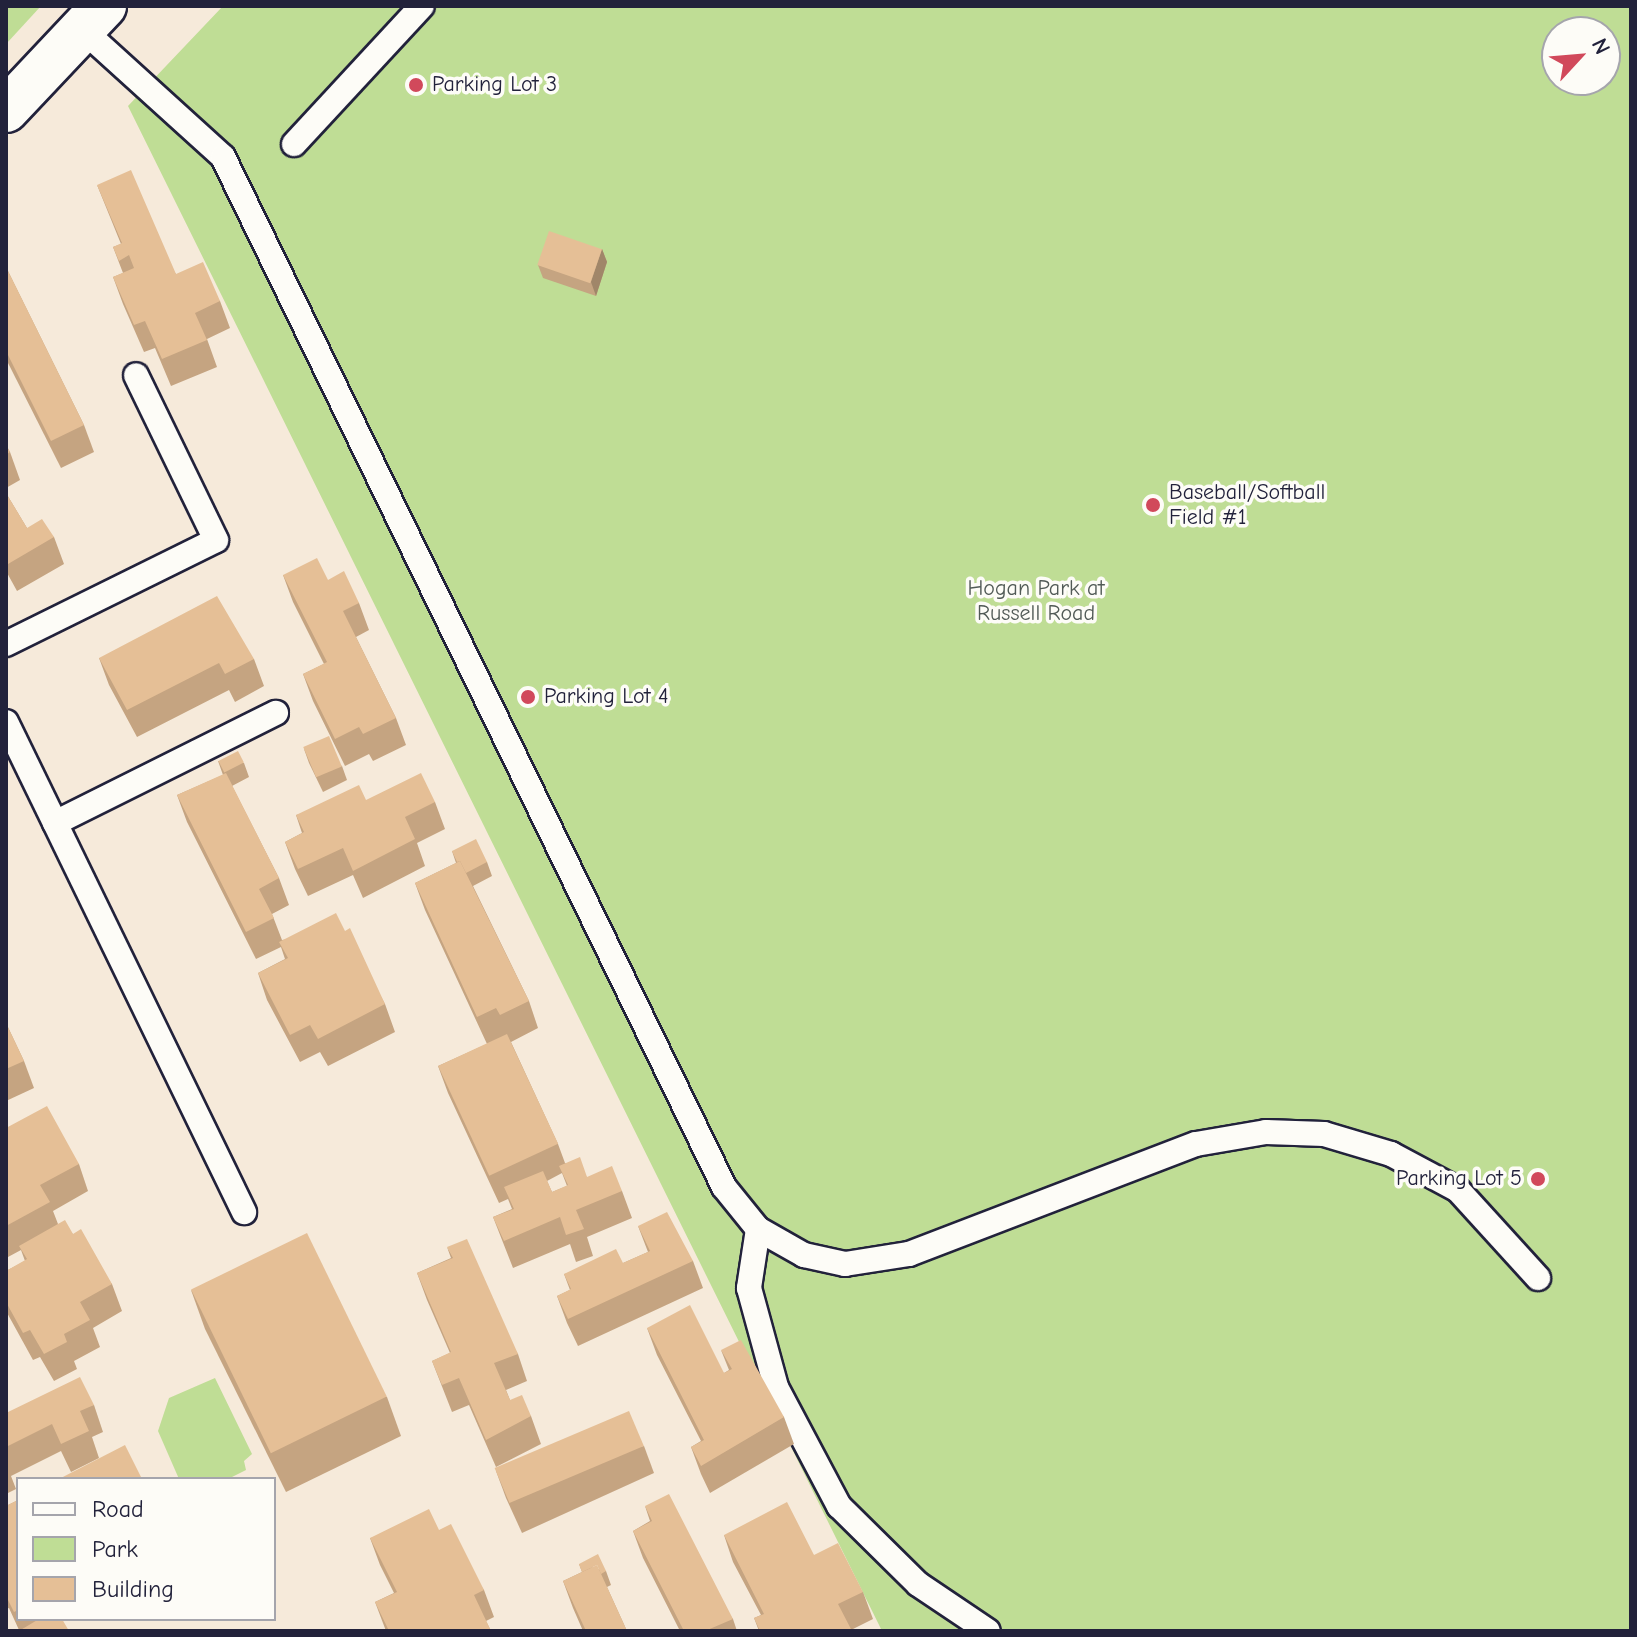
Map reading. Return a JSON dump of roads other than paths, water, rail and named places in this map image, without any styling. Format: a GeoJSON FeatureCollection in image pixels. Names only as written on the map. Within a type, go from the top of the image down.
{"type":"FeatureCollection","features":[{"type":"Feature","properties":{"kind":"street"},"geometry":{"type":"LineString","coordinates":[[6,110],[93,17]]}},
{"type":"Feature","properties":{"kind":"lane"},"geometry":{"type":"LineString","coordinates":[[294,144],[422,6]]}},
{"type":"Feature","properties":{"kind":"lane"},"geometry":{"type":"LineString","coordinates":[[93,17],[223,157],[724,1187],[758,1229],[804,1255],[845,1264],[909,1254],[1196,1144],[1266,1132],[1324,1134],[1391,1154],[1458,1190],[1538,1278]]}},
{"type":"Feature","properties":{"kind":"lane"},"geometry":{"type":"LineString","coordinates":[[6,644],[216,540],[136,375]]}},
{"type":"Feature","properties":{"kind":"lane"},"geometry":{"type":"LineString","coordinates":[[55,823],[276,713]]}},
{"type":"Feature","properties":{"kind":"lane"},"geometry":{"type":"LineString","coordinates":[[6,722],[244,1212]]}},
{"type":"Feature","properties":{"kind":"lane"},"geometry":{"type":"LineString","coordinates":[[758,1229],[749,1288],[776,1387],[839,1506],[918,1584],[988,1631]]}},
{"type":"Feature","properties":{"kind":"place","name":"Parking Lot 3"},"geometry":{"type":"Point","coordinates":[416,85]}},
{"type":"Feature","properties":{"kind":"place","name":"Baseball/Softball Field #1"},"geometry":{"type":"Point","coordinates":[1153,505]}},
{"type":"Feature","properties":{"kind":"place","name":"Parking Lot 4"},"geometry":{"type":"Point","coordinates":[528,697]}},
{"type":"Feature","properties":{"kind":"place","name":"Parking Lot 5"},"geometry":{"type":"Point","coordinates":[1538,1179]}},
{"type":"Feature","properties":{"kind":"park label","name":"Hogan Park at Russell Road"},"geometry":{"type":"Point","coordinates":[1036,600]}}]}
